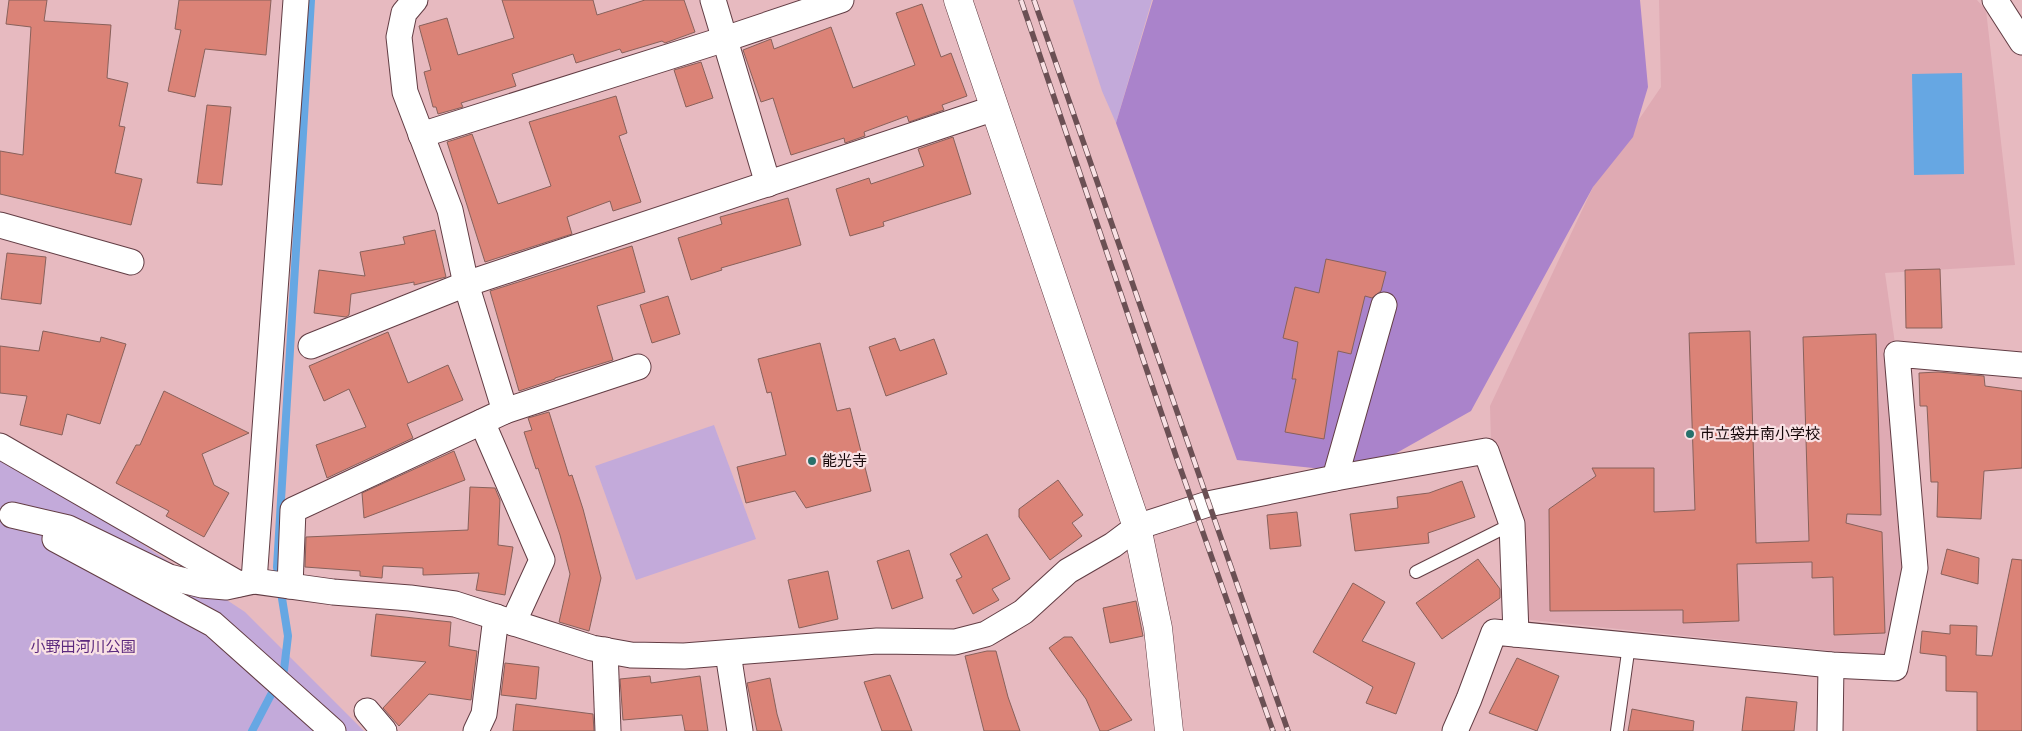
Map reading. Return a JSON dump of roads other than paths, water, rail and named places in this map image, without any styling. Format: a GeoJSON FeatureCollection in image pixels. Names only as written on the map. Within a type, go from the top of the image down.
{"type":"FeatureCollection","features":[{"type":"Feature","properties":{"kind":"street"},"geometry":{"type":"LineString","coordinates":[[247,582],[296,0]]}},
{"type":"Feature","properties":{"kind":"street"},"geometry":{"type":"LineString","coordinates":[[415,0],[404,13],[399,37],[405,92],[450,210],[466,284],[505,411]]}},
{"type":"Feature","properties":{"kind":"street"},"geometry":{"type":"LineString","coordinates":[[713,0],[768,184]]}},
{"type":"Feature","properties":{"kind":"street"},"geometry":{"type":"LineString","coordinates":[[421,135],[725,39],[841,0]]}},
{"type":"Feature","properties":{"kind":"street"},"geometry":{"type":"LineString","coordinates":[[958,0],[1137,527],[1158,628],[1169,731]]}},
{"type":"Feature","properties":{"kind":"street"},"geometry":{"type":"LineString","coordinates":[[1995,0],[2022,42]]}},
{"type":"Feature","properties":{"kind":"street"},"geometry":{"type":"LineString","coordinates":[[311,346],[466,284],[995,108]]}},
{"type":"Feature","properties":{"kind":"street"},"geometry":{"type":"LineString","coordinates":[[0,225],[131,262]]}},
{"type":"Feature","properties":{"kind":"street"},"geometry":{"type":"LineString","coordinates":[[1335,478],[1384,306]]}},
{"type":"Feature","properties":{"kind":"street"},"geometry":{"type":"LineString","coordinates":[[1455,731],[1494,632],[1831,665],[1895,668],[1915,568],[1897,354],[2022,365]]}},
{"type":"Feature","properties":{"kind":"street"},"geometry":{"type":"LineString","coordinates":[[290,586],[293,510],[505,411],[638,367]]}},
{"type":"Feature","properties":{"kind":"street"},"geometry":{"type":"LineString","coordinates":[[476,731],[484,714],[505,620],[542,560],[482,422]]}},
{"type":"Feature","properties":{"kind":"street"},"geometry":{"type":"LineString","coordinates":[[0,446],[247,582]]}},
{"type":"Feature","properties":{"kind":"street"},"geometry":{"type":"LineString","coordinates":[[6,512],[68,528],[169,577],[202,585],[226,587],[247,582],[454,604],[592,648],[631,655],[684,656],[877,641],[955,642],[986,634],[1023,612],[1068,571],[1113,545],[1137,527],[1194,507],[1335,478],[1486,451],[1512,524],[1516,634]]}},
{"type":"Feature","properties":{"kind":"street"},"geometry":{"type":"LineString","coordinates":[[6,512],[212,624],[333,731]]}},
{"type":"Feature","properties":{"kind":"street"},"geometry":{"type":"LineString","coordinates":[[606,650],[608,731]]}},
{"type":"Feature","properties":{"kind":"street"},"geometry":{"type":"LineString","coordinates":[[728,653],[740,731]]}},
{"type":"Feature","properties":{"kind":"street"},"geometry":{"type":"LineString","coordinates":[[1830,731],[1831,665]]}},
{"type":"Feature","properties":{"kind":"street"},"geometry":{"type":"LineString","coordinates":[[367,711],[384,731]]}},
{"type":"Feature","properties":{"kind":"lane"},"geometry":{"type":"LineString","coordinates":[[1416,572],[1512,524]]}},
{"type":"Feature","properties":{"kind":"lane"},"geometry":{"type":"LineString","coordinates":[[1616,731],[1629,645]]}},
{"type":"Feature","properties":{"kind":"water"},"geometry":{"type":"Polygon","coordinates":[[[1962,73],[1964,174],[1914,175],[1912,74],[1962,73]]]}},
{"type":"Feature","properties":{"kind":"waterway"},"geometry":{"type":"LineString","coordinates":[[252,731],[284,670],[288,636],[277,567],[311,0]]}},
{"type":"Feature","properties":{"kind":"railway"},"geometry":{"type":"LineString","coordinates":[[1021,0],[1176,456],[1273,731]]}},
{"type":"Feature","properties":{"kind":"railway"},"geometry":{"type":"LineString","coordinates":[[1034,0],[1288,731]]}},
{"type":"Feature","properties":{"kind":"place","name":"市立袋井南小学校"},"geometry":{"type":"Point","coordinates":[1690,434]}},
{"type":"Feature","properties":{"kind":"place","name":"能光寺"},"geometry":{"type":"Point","coordinates":[812,461]}},
{"type":"Feature","properties":{"kind":"park label","name":"小野田河川公園"},"geometry":{"type":"Point","coordinates":[83,647]}}]}
